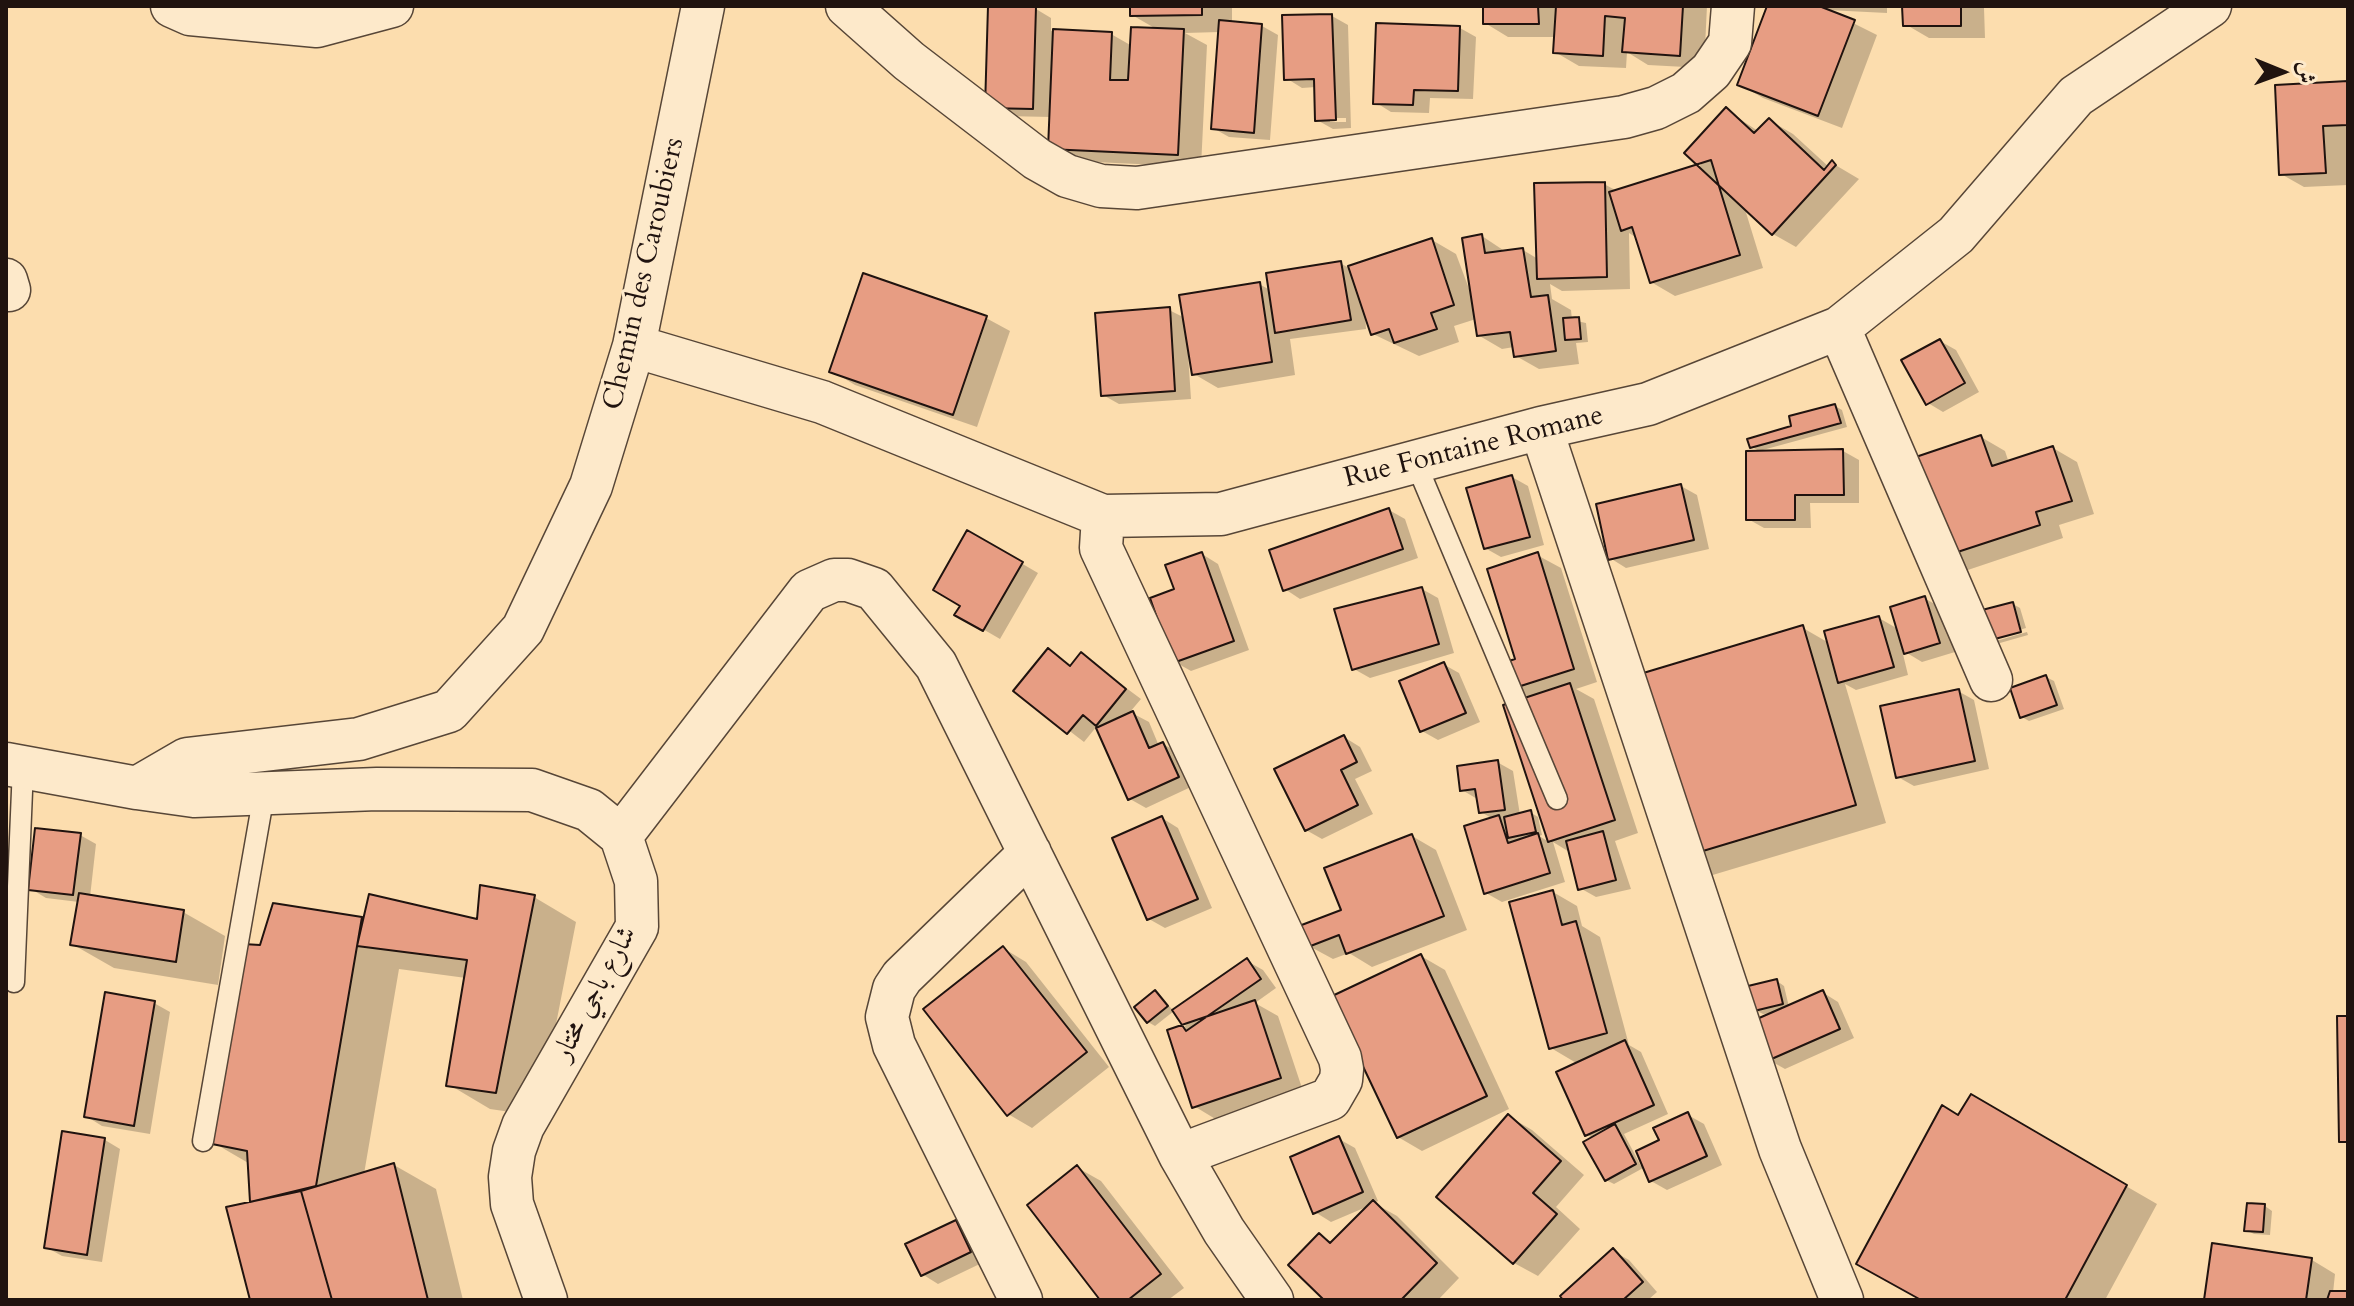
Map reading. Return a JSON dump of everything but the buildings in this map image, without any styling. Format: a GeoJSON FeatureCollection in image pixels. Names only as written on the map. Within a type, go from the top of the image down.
{"type":"FeatureCollection","features":[{"type":"Feature","properties":{"kind":"street"},"geometry":{"type":"LineString","coordinates":[[172,6],[190,14],[317,26],[392,6]]}},
{"type":"Feature","properties":{"kind":"street","name":"Chemin des Caroubiers"},"geometry":{"type":"LineString","coordinates":[[137,788],[187,759],[359,739],[449,711],[523,629],[591,486],[634,346],[703,6]]}},
{"type":"Feature","properties":{"kind":"street"},"geometry":{"type":"LineString","coordinates":[[847,6],[909,61],[1037,159],[1067,176],[1101,186],[1137,188],[1624,117],[1656,108],[1686,93],[1711,71],[1730,43],[1733,6]]}},
{"type":"Feature","properties":{"kind":"street","name":"Rue Fontaine Romane"},"geometry":{"type":"LineString","coordinates":[[634,346],[822,402],[1103,516],[1221,514],[1541,428],[1648,404],[1839,328],[1956,235],[2076,96],[2210,6]]}},
{"type":"Feature","properties":{"kind":"street"},"geometry":{"type":"LineString","coordinates":[[1839,328],[1991,680]]}},
{"type":"Feature","properties":{"kind":"street"},"geometry":{"type":"LineString","coordinates":[[1541,428],[1780,1149],[1842,1300]]}},
{"type":"Feature","properties":{"kind":"street"},"geometry":{"type":"LineString","coordinates":[[1103,516],[1101,548],[1340,1058],[1342,1069],[1341,1080],[1330,1099],[1180,1155]]}},
{"type":"Feature","properties":{"kind":"street"},"geometry":{"type":"LineString","coordinates":[[14,766],[194,796],[377,789],[532,790],[589,810],[621,836],[809,591],[821,584],[848,580],[874,589],[885,598],[936,665],[1180,1155],[1224,1231],[1272,1300]]}},
{"type":"Feature","properties":{"kind":"street","name":"شارع باجي مختار"},"geometry":{"type":"LineString","coordinates":[[546,1300],[512,1204],[510,1177],[523,1126],[637,927],[636,881],[621,836]]}},
{"type":"Feature","properties":{"kind":"street"},"geometry":{"type":"LineString","coordinates":[[1021,1300],[894,1045],[887,1017],[894,989],[902,977],[1030,853]]}},
{"type":"Feature","properties":{"kind":"lane"},"geometry":{"type":"LineString","coordinates":[[1415,461],[1557,799]]}},
{"type":"Feature","properties":{"kind":"lane"},"geometry":{"type":"LineString","coordinates":[[14,766],[14,982]]}},
{"type":"Feature","properties":{"kind":"lane"},"geometry":{"type":"LineString","coordinates":[[203,1141],[264,794]]}}]}
